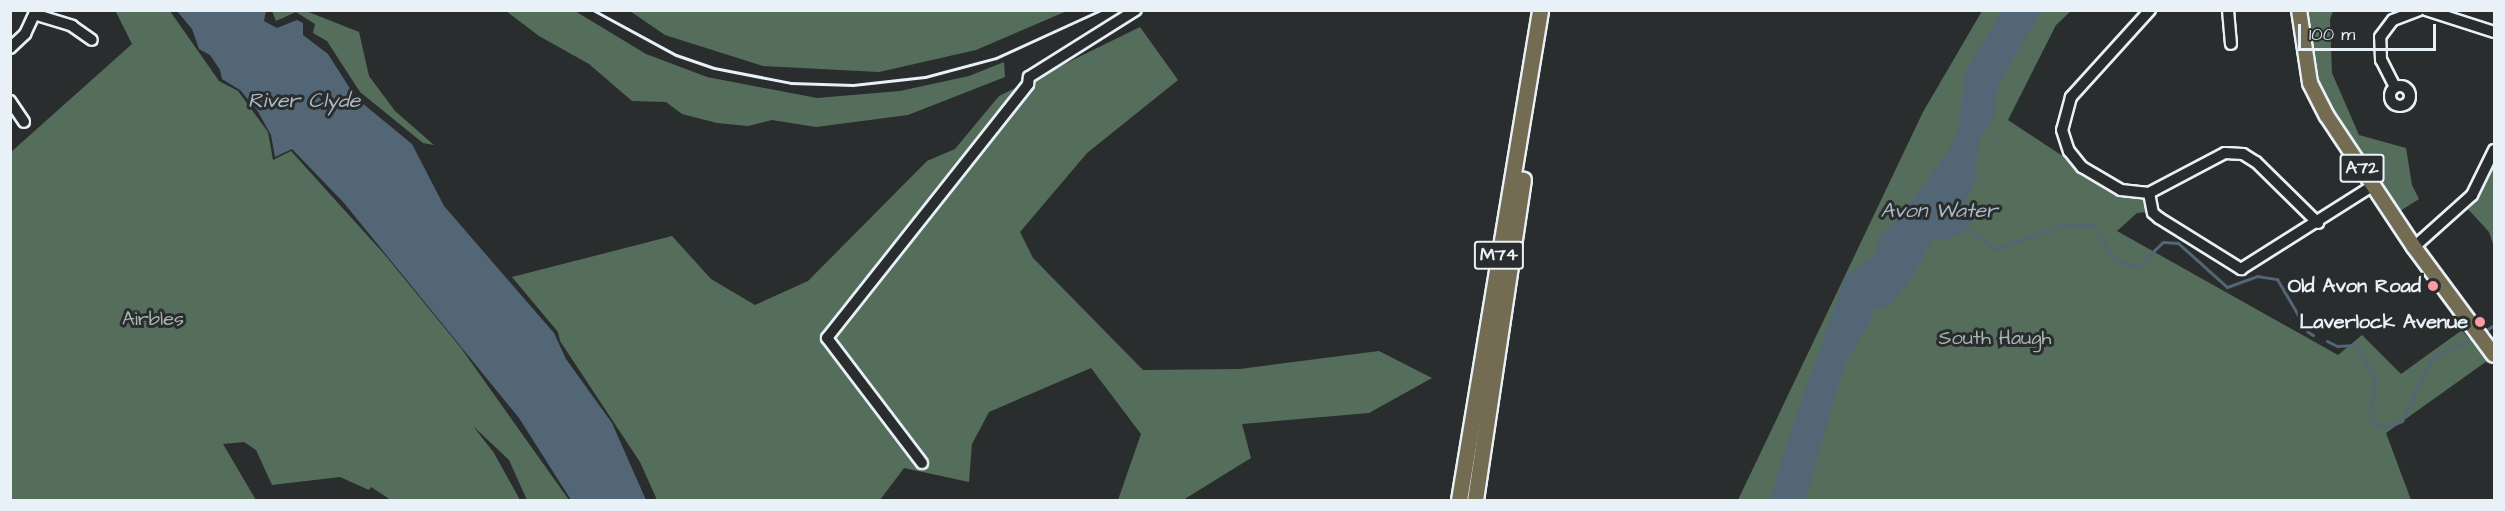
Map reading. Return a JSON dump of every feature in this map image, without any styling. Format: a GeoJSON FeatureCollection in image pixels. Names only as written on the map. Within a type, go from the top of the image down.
{"type":"FeatureCollection","features":[{"type":"Feature","properties":{"kind":"highway","name":"M74"},"geometry":{"type":"LineString","coordinates":[[1459,501],[1540,10]]}},
{"type":"Feature","properties":{"kind":"highway","name":"M74"},"geometry":{"type":"LineString","coordinates":[[1475,501],[1548,10]]}},
{"type":"Feature","properties":{"kind":"main road","name":"A72"},"geometry":{"type":"LineString","coordinates":[[2299,10],[2310,83],[2327,117],[2414,247],[2494,355]]}},
{"type":"Feature","properties":{"kind":"street"},"geometry":{"type":"LineString","coordinates":[[922,463],[827,338],[1021,93],[1029,77],[1136,10]]}},
{"type":"Feature","properties":{"kind":"street"},"geometry":{"type":"LineString","coordinates":[[2150,10],[2071,97],[2062,129],[2069,151],[2100,180],[2121,190],[2149,193],[2225,153],[2243,154],[2256,162],[2318,223]]}},
{"type":"Feature","properties":{"kind":"street"},"geometry":{"type":"LineString","coordinates":[[2228,10],[2230,44]]}},
{"type":"Feature","properties":{"kind":"street"},"geometry":{"type":"LineString","coordinates":[[2395,87],[2381,60],[2380,37],[2393,20],[2419,10]]}},
{"type":"Feature","properties":{"kind":"street"},"geometry":{"type":"LineString","coordinates":[[2426,10],[2494,33]]}},
{"type":"Feature","properties":{"kind":"street"},"geometry":{"type":"LineString","coordinates":[[10,48],[36,13],[92,39]]}},
{"type":"Feature","properties":{"kind":"street"},"geometry":{"type":"LineString","coordinates":[[72,41],[79,31]]}},
{"type":"Feature","properties":{"kind":"street"},"geometry":{"type":"LineString","coordinates":[[13,109],[24,122]]}},
{"type":"Feature","properties":{"kind":"street"},"geometry":{"type":"LineString","coordinates":[[2414,247],[2472,195],[2494,150]]}},
{"type":"Feature","properties":{"kind":"street"},"geometry":{"type":"LineString","coordinates":[[2149,193],[2153,213],[2159,218],[2241,269],[2318,223],[2374,185]]}},
{"type":"Feature","properties":{"kind":"green space","name":"Airbles"},"geometry":{"type":"Polygon","coordinates":[[[115,10],[170,11],[219,81],[238,91],[268,132],[273,160],[291,151],[385,255],[461,348],[569,500],[527,500],[509,460],[473,426],[494,453],[520,500],[391,500],[371,487],[369,490],[340,477],[272,485],[256,450],[244,442],[223,444],[256,500],[11,500],[11,152],[132,44],[115,10]]]}},
{"type":"Feature","properties":{"kind":"green space"},"geometry":{"type":"Polygon","coordinates":[[[272,11],[306,11],[359,32],[369,76],[395,111],[434,145],[423,143],[360,92],[327,41],[313,33],[315,24],[296,12],[276,21],[272,11]]]}},
{"type":"Feature","properties":{"kind":"green space"},"geometry":{"type":"Polygon","coordinates":[[[506,11],[575,11],[646,54],[707,77],[817,98],[900,91],[969,76],[1004,62],[1005,77],[908,115],[816,127],[772,120],[748,126],[717,123],[682,114],[666,102],[632,101],[589,64],[539,36],[506,11]]]}},
{"type":"Feature","properties":{"kind":"green space"},"geometry":{"type":"Polygon","coordinates":[[[630,11],[1067,11],[976,50],[879,72],[763,66],[665,35],[630,11]]]}},
{"type":"Feature","properties":{"kind":"green space","name":"South Haugh"},"geometry":{"type":"Polygon","coordinates":[[[1982,11],[2071,11],[2056,25],[2008,120],[2064,157],[2089,180],[2142,198],[2147,212],[2137,213],[2117,231],[2338,355],[2362,335],[2401,374],[2462,330],[2487,361],[2386,433],[2411,500],[1738,500],[1923,112],[1982,11]]]}},
{"type":"Feature","properties":{"kind":"green space"},"geometry":{"type":"Polygon","coordinates":[[[2308,11],[2333,11],[2330,19],[2332,73],[2359,135],[2406,148],[2412,185],[2419,199],[2400,211],[2331,113],[2318,79],[2308,11]]]}},
{"type":"Feature","properties":{"kind":"green space"},"geometry":{"type":"Polygon","coordinates":[[[1140,27],[1178,80],[1087,153],[1020,232],[1033,258],[1143,370],[1240,369],[1379,351],[1432,378],[1369,413],[1242,424],[1251,458],[1183,500],[1118,500],[1141,434],[1091,368],[989,412],[972,444],[969,482],[904,468],[880,500],[657,500],[640,462],[560,341],[558,332],[512,277],[672,236],[711,279],[755,305],[808,281],[927,161],[955,149],[999,96],[1140,27]]]}},
{"type":"Feature","properties":{"kind":"green space"},"geometry":{"type":"Polygon","coordinates":[[[2494,166],[2494,247],[2489,232],[2467,208],[2494,166]]]}},
{"type":"Feature","properties":{"kind":"water","name":"River Clyde"},"geometry":{"type":"Polygon","coordinates":[[[177,11],[266,11],[264,21],[277,28],[297,20],[303,23],[303,35],[328,54],[356,98],[412,144],[444,206],[554,333],[566,359],[612,423],[646,500],[571,500],[519,418],[344,203],[292,149],[275,157],[271,135],[257,110],[240,90],[222,79],[220,70],[210,55],[199,49],[192,29],[177,11]]]}},
{"type":"Feature","properties":{"kind":"water","name":"Avon Water"},"geometry":{"type":"Polygon","coordinates":[[[2002,11],[2041,11],[1999,84],[1993,120],[1979,139],[1975,181],[1965,203],[1973,220],[1966,231],[1946,239],[1932,240],[1914,275],[1890,306],[1870,311],[1872,319],[1846,361],[1805,500],[1771,500],[1784,451],[1846,274],[1874,256],[1881,234],[1901,216],[1949,150],[1959,128],[1965,73],[2002,11]]]}},
{"type":"Feature","properties":{"kind":"waterway"},"geometry":{"type":"LineString","coordinates":[[1965,225],[1994,249],[2065,224],[2093,225],[2114,260],[2137,267],[2163,242],[2178,243],[2227,287],[2257,276],[2277,279],[2308,332],[2313,335]]}},
{"type":"Feature","properties":{"kind":"waterway"},"geometry":{"type":"LineString","coordinates":[[2483,332],[2494,325]]}},
{"type":"Feature","properties":{"kind":"waterway"},"geometry":{"type":"LineString","coordinates":[[2327,341],[2337,346],[2356,345],[2376,379],[2370,414],[2375,425],[2387,427],[2402,421],[2433,356],[2475,338]]}},
{"type":"Feature","properties":{"kind":"railway"},"geometry":{"type":"LineString","coordinates":[[593,10],[676,55],[714,68],[791,83],[853,85],[925,77],[996,58],[1101,10]]}},
{"type":"Feature","properties":{"kind":"place","name":"Old Avon Road"},"geometry":{"type":"Point","coordinates":[2433,286]}},
{"type":"Feature","properties":{"kind":"place","name":"Laverlock Avenue"},"geometry":{"type":"Point","coordinates":[2480,322]}}]}
